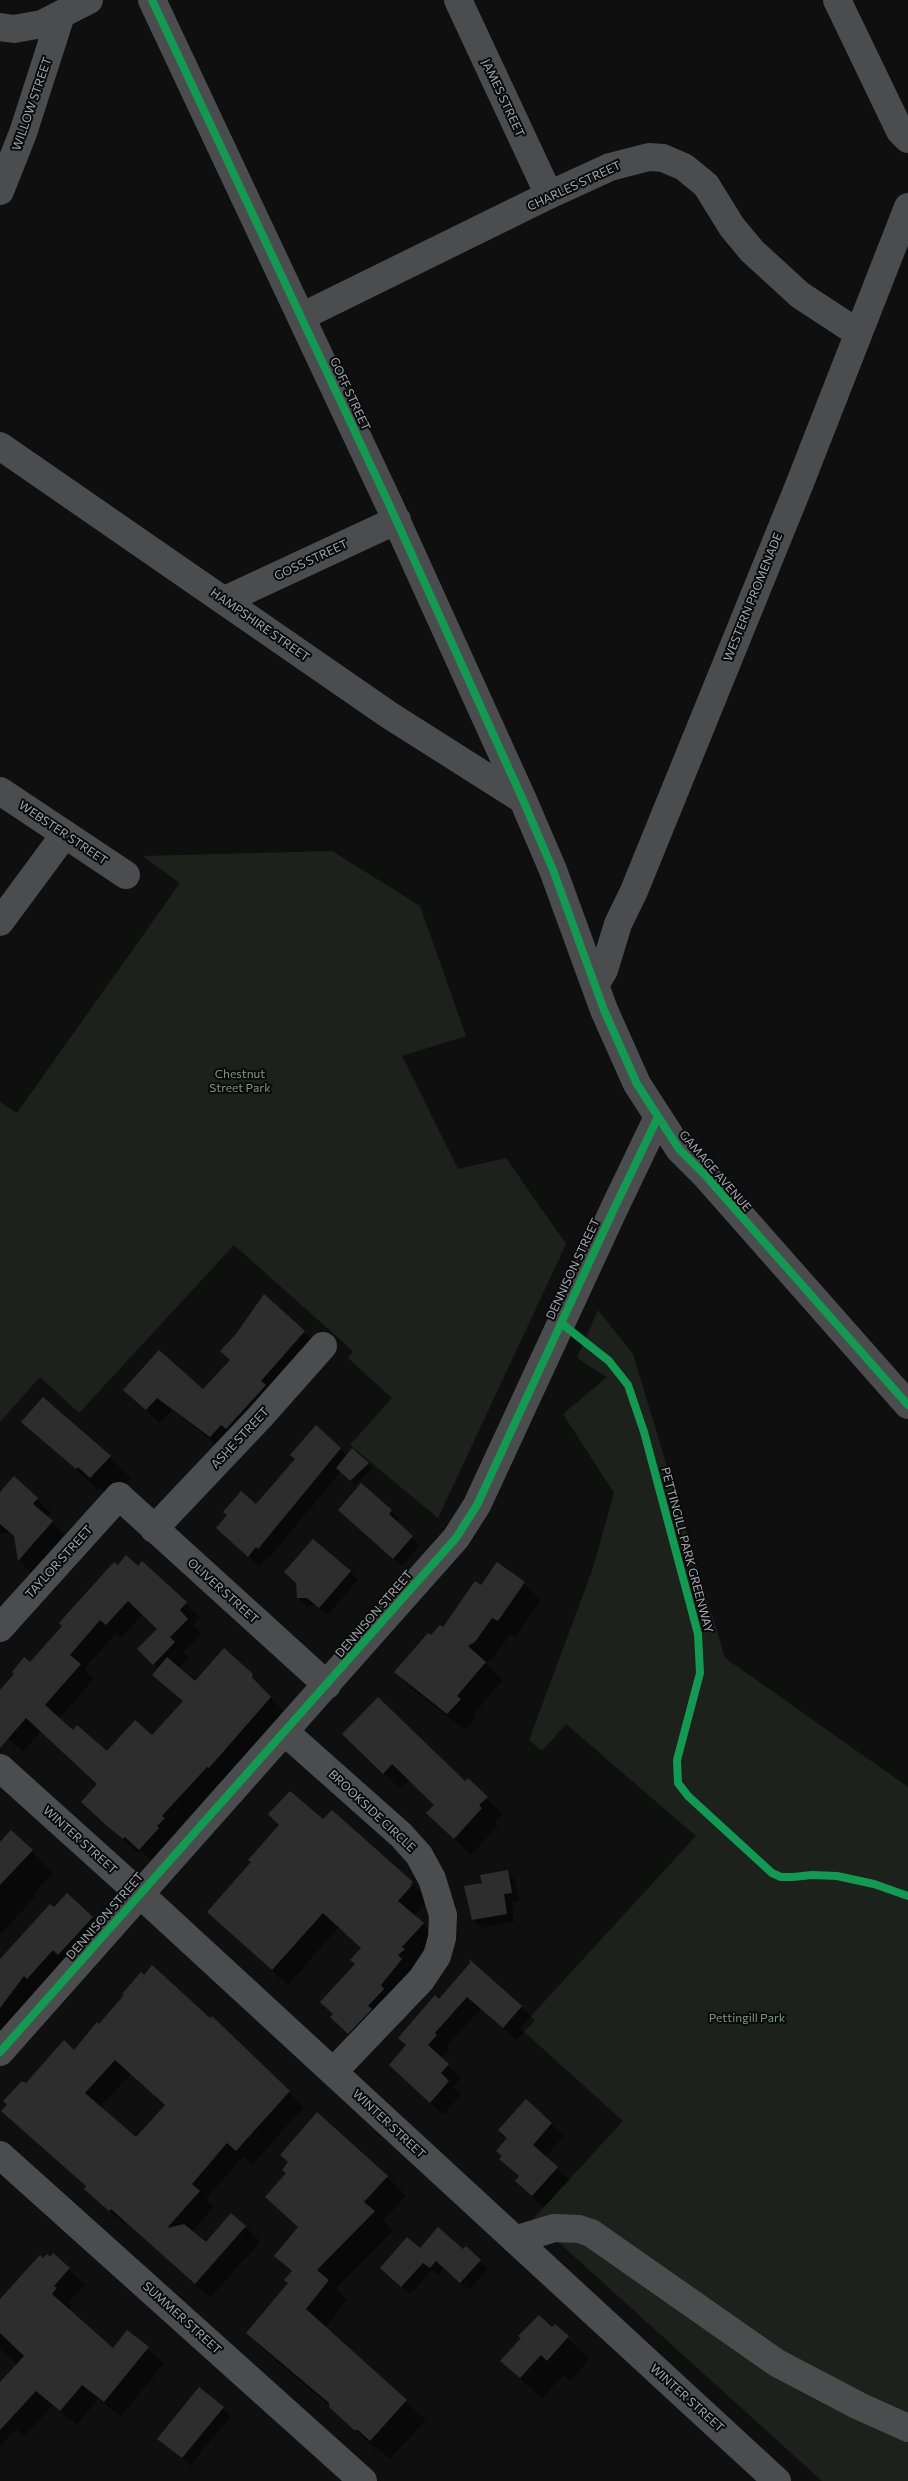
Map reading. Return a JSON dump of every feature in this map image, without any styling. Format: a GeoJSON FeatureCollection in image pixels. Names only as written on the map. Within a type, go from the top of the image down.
{"type":"FeatureCollection","features":[{"type":"Feature","properties":{"kind":"street"},"geometry":{"type":"LineString","coordinates":[[0,27],[29,28],[61,15],[89,0]]}},
{"type":"Feature","properties":{"kind":"street","name":"GOFF STREET"},"geometry":{"type":"LineString","coordinates":[[152,0],[397,520],[523,800]]}},
{"type":"Feature","properties":{"kind":"street","name":"JAMES STREET"},"geometry":{"type":"LineString","coordinates":[[458,0],[549,195]]}},
{"type":"Feature","properties":{"kind":"street"},"geometry":{"type":"LineString","coordinates":[[837,0],[900,132],[908,139]]}},
{"type":"Feature","properties":{"kind":"street","name":"WILLOW STREET"},"geometry":{"type":"LineString","coordinates":[[0,191],[23,133],[61,15]]}},
{"type":"Feature","properties":{"kind":"street","name":"CHARLES STREET"},"geometry":{"type":"LineString","coordinates":[[301,317],[610,167],[634,159],[663,158],[684,166],[706,185],[732,227],[752,251],[800,295],[858,333]]}},
{"type":"Feature","properties":{"kind":"street","name":"WESTERN PROMENADE"},"geometry":{"type":"LineString","coordinates":[[595,986],[604,970],[618,924],[634,890],[798,488],[908,208]]}},
{"type":"Feature","properties":{"kind":"street","name":"HAMPSHIRE STREET"},"geometry":{"type":"LineString","coordinates":[[0,446],[389,715],[523,800]]}},
{"type":"Feature","properties":{"kind":"street","name":"GOSS STREET"},"geometry":{"type":"LineString","coordinates":[[225,600],[397,520]]}},
{"type":"Feature","properties":{"kind":"street","name":"WEBSTER STREET"},"geometry":{"type":"LineString","coordinates":[[0,791],[126,875]]}},
{"type":"Feature","properties":{"kind":"street","name":"GAMAGE AVENUE"},"geometry":{"type":"LineString","coordinates":[[523,800],[553,870],[595,986],[637,1084],[658,1119],[679,1150],[705,1175],[908,1405]]}},
{"type":"Feature","properties":{"kind":"street"},"geometry":{"type":"LineString","coordinates":[[0,922],[65,834]]}},
{"type":"Feature","properties":{"kind":"street","name":"DENNISON STREET"},"geometry":{"type":"LineString","coordinates":[[0,2052],[286,1732],[456,1538],[477,1506],[613,1211],[658,1119]]}},
{"type":"Feature","properties":{"kind":"street","name":"ASHE STREET"},"geometry":{"type":"LineString","coordinates":[[154,1529],[260,1417],[323,1346]]}},
{"type":"Feature","properties":{"kind":"street","name":"OLIVER STREET"},"geometry":{"type":"LineString","coordinates":[[119,1496],[327,1685]]}},
{"type":"Feature","properties":{"kind":"street","name":"TAYLOR STREET"},"geometry":{"type":"LineString","coordinates":[[0,1628],[119,1496]]}},
{"type":"Feature","properties":{"kind":"street","name":"BROOKSIDE CIRCLE"},"geometry":{"type":"LineString","coordinates":[[286,1732],[401,1835],[419,1855],[432,1879],[443,1916],[442,1938],[437,1956],[421,1980],[333,2072]]}},
{"type":"Feature","properties":{"kind":"street","name":"WINTER STREET"},"geometry":{"type":"LineString","coordinates":[[0,1768],[140,1894],[777,2481]]}},
{"type":"Feature","properties":{"kind":"street","name":"SUMMER STREET"},"geometry":{"type":"LineString","coordinates":[[0,2155],[363,2481]]}},
{"type":"Feature","properties":{"kind":"street"},"geometry":{"type":"LineString","coordinates":[[516,2240],[554,2228],[579,2229],[591,2233],[777,2363],[859,2406],[908,2428]]}},
{"type":"Feature","properties":{"kind":"green space","name":"Chestnut Street Park"},"geometry":{"type":"Polygon","coordinates":[[[332,851],[420,906],[466,1036],[402,1056],[458,1169],[506,1158],[566,1244],[438,1518],[350,1445],[392,1398],[348,1358],[353,1351],[234,1245],[79,1413],[40,1377],[0,1422],[0,1102],[17,1113],[180,883],[143,856],[332,851]]]}},
{"type":"Feature","properties":{"kind":"green space","name":"Pettingill Park"},"geometry":{"type":"Polygon","coordinates":[[[598,1310],[633,1354],[725,1658],[908,1787],[908,2481],[822,2481],[533,2219],[623,2121],[520,2028],[696,1836],[566,1724],[542,1751],[529,1740],[593,1568],[614,1493],[563,1414],[607,1377],[577,1358],[598,1310]]]}},
{"type":"Feature","properties":{"kind":"building"},"geometry":{"type":"Polygon","coordinates":[[[264,1294],[305,1331],[261,1381],[266,1385],[226,1429],[221,1425],[210,1437],[157,1398],[146,1410],[123,1390],[159,1350],[203,1389],[230,1360],[220,1351],[236,1334],[264,1294]]]}},
{"type":"Feature","properties":{"kind":"building"},"geometry":{"type":"Polygon","coordinates":[[[43,1397],[111,1456],[90,1478],[78,1467],[76,1469],[21,1422],[43,1397]]]}},
{"type":"Feature","properties":{"kind":"building"},"geometry":{"type":"Polygon","coordinates":[[[316,1425],[341,1448],[258,1549],[256,1547],[248,1557],[216,1528],[227,1515],[223,1512],[241,1491],[256,1504],[295,1459],[290,1455],[316,1425]]]}},
{"type":"Feature","properties":{"kind":"building"},"geometry":{"type":"Polygon","coordinates":[[[352,1448],[369,1463],[350,1481],[336,1468],[352,1448]]]}},
{"type":"Feature","properties":{"kind":"building"},"geometry":{"type":"Polygon","coordinates":[[[14,1476],[38,1498],[33,1504],[53,1521],[18,1561],[14,1536],[0,1524],[0,1492],[14,1476]]]}},
{"type":"Feature","properties":{"kind":"building"},"geometry":{"type":"Polygon","coordinates":[[[361,1483],[392,1510],[389,1514],[413,1536],[393,1559],[338,1510],[361,1483]]]}},
{"type":"Feature","properties":{"kind":"building"},"geometry":{"type":"Polygon","coordinates":[[[313,1539],[351,1571],[319,1608],[307,1598],[297,1598],[296,1583],[284,1572],[313,1539]]]}},
{"type":"Feature","properties":{"kind":"building"},"geometry":{"type":"Polygon","coordinates":[[[126,1555],[138,1566],[142,1561],[187,1602],[180,1610],[188,1619],[170,1637],[175,1642],[153,1665],[137,1649],[157,1629],[128,1601],[106,1625],[100,1620],[70,1655],[81,1664],[45,1705],[73,1730],[77,1725],[107,1751],[135,1720],[152,1735],[183,1701],[152,1675],[167,1657],[195,1681],[224,1648],[253,1674],[252,1677],[271,1697],[209,1768],[207,1767],[162,1816],[165,1818],[157,1826],[159,1828],[139,1850],[125,1837],[123,1839],[107,1826],[81,1802],[97,1784],[26,1718],[0,1748],[0,1690],[14,1674],[12,1672],[24,1657],[30,1662],[62,1626],[59,1623],[67,1614],[114,1562],[118,1565],[126,1555]]]}},
{"type":"Feature","properties":{"kind":"building"},"geometry":{"type":"Polygon","coordinates":[[[497,1562],[525,1582],[498,1621],[492,1618],[475,1642],[468,1646],[486,1662],[457,1696],[461,1699],[447,1714],[394,1672],[428,1633],[431,1635],[440,1625],[443,1627],[475,1581],[481,1585],[497,1562]]]}},
{"type":"Feature","properties":{"kind":"building"},"geometry":{"type":"Polygon","coordinates":[[[378,1697],[465,1781],[468,1778],[488,1797],[479,1805],[482,1808],[454,1839],[426,1813],[434,1805],[392,1764],[383,1774],[342,1734],[378,1697]]]}},
{"type":"Feature","properties":{"kind":"building"},"geometry":{"type":"Polygon","coordinates":[[[290,1791],[323,1819],[332,1810],[413,1882],[398,1901],[424,1923],[402,1947],[405,1949],[398,1955],[402,1959],[381,1985],[384,1989],[368,2006],[372,2009],[348,2034],[330,2017],[333,2014],[320,2002],[355,1964],[350,1960],[361,1948],[323,1913],[272,1970],[207,1912],[251,1862],[248,1860],[279,1825],[268,1814],[290,1791]]]}},
{"type":"Feature","properties":{"kind":"building"},"geometry":{"type":"Polygon","coordinates":[[[11,1830],[33,1850],[0,1885],[0,1842],[11,1830]]]}},
{"type":"Feature","properties":{"kind":"building"},"geometry":{"type":"Polygon","coordinates":[[[508,1870],[512,1893],[504,1894],[507,1914],[472,1920],[464,1886],[482,1883],[480,1875],[508,1870]]]}},
{"type":"Feature","properties":{"kind":"building"},"geometry":{"type":"Polygon","coordinates":[[[67,1893],[93,1917],[58,1955],[53,1950],[27,1979],[24,1976],[0,2008],[0,1959],[50,1904],[54,1907],[67,1893]]]}},
{"type":"Feature","properties":{"kind":"building"},"geometry":{"type":"Polygon","coordinates":[[[469,1959],[522,2006],[503,2028],[467,1997],[435,2033],[437,2035],[428,2045],[449,2064],[441,2073],[449,2081],[430,2103],[389,2065],[406,2045],[398,2038],[435,1995],[439,1999],[470,1963],[469,1959]]]}},
{"type":"Feature","properties":{"kind":"building"},"geometry":{"type":"Polygon","coordinates":[[[152,1965],[210,2018],[212,2016],[290,2091],[236,2151],[227,2143],[192,2184],[200,2191],[167,2228],[184,2224],[206,2242],[231,2213],[246,2226],[195,2284],[111,2209],[109,2211],[84,2189],[86,2186],[1,2111],[7,2105],[3,2101],[22,2081],[26,2083],[64,2040],[74,2050],[97,2022],[99,2024],[124,1995],[122,1994],[141,1972],[144,1975],[152,1965]],[[115,2060],[85,2093],[136,2137],[165,2105],[115,2060]]]}},
{"type":"Feature","properties":{"kind":"building"},"geometry":{"type":"Polygon","coordinates":[[[526,2099],[552,2123],[533,2145],[558,2167],[532,2196],[515,2181],[519,2176],[499,2159],[502,2156],[496,2151],[507,2138],[498,2130],[526,2099]]]}},
{"type":"Feature","properties":{"kind":"building"},"geometry":{"type":"Polygon","coordinates":[[[317,2112],[388,2176],[364,2202],[375,2211],[317,2270],[329,2280],[306,2309],[407,2400],[370,2441],[358,2430],[354,2430],[329,2407],[329,2403],[246,2333],[288,2283],[284,2280],[292,2271],[274,2256],[298,2227],[265,2197],[286,2173],[282,2170],[288,2162],[280,2155],[317,2112]]]}},
{"type":"Feature","properties":{"kind":"building"},"geometry":{"type":"Polygon","coordinates":[[[438,2227],[463,2249],[466,2246],[481,2260],[460,2283],[436,2261],[430,2268],[423,2263],[401,2287],[380,2268],[407,2237],[420,2248],[438,2227]]]}},
{"type":"Feature","properties":{"kind":"building"},"geometry":{"type":"Polygon","coordinates":[[[53,2253],[70,2268],[54,2286],[57,2288],[52,2294],[113,2348],[127,2330],[149,2347],[104,2402],[82,2385],[60,2411],[36,2391],[0,2430],[0,2382],[24,2356],[0,2333],[0,2299],[40,2255],[43,2258],[47,2254],[50,2257],[53,2253]]]}},
{"type":"Feature","properties":{"kind":"building"},"geometry":{"type":"Polygon","coordinates":[[[539,2315],[552,2327],[555,2324],[569,2336],[547,2361],[541,2355],[520,2378],[500,2361],[521,2338],[518,2336],[539,2315]]]}},
{"type":"Feature","properties":{"kind":"building"},"geometry":{"type":"Polygon","coordinates":[[[199,2387],[224,2407],[182,2458],[157,2439],[199,2387]]]}},
{"type":"Feature","properties":{"kind":"cycle path"},"geometry":{"type":"LineString","coordinates":[[152,0],[388,502],[523,800],[553,870],[604,1010],[637,1084],[679,1149],[705,1175],[908,1405]]}},
{"type":"Feature","properties":{"kind":"cycle path"},"geometry":{"type":"LineString","coordinates":[[0,2052],[456,1538],[477,1505],[657,1119]]}},
{"type":"Feature","properties":{"kind":"cycle path","name":"PETTINGILL PARK GREENWAY"},"geometry":{"type":"LineString","coordinates":[[561,1323],[609,1361],[628,1385],[644,1432],[698,1634],[700,1673],[677,1760],[678,1783],[688,1796],[772,1873],[781,1877],[837,1876],[874,1884],[908,1896]]}}]}
